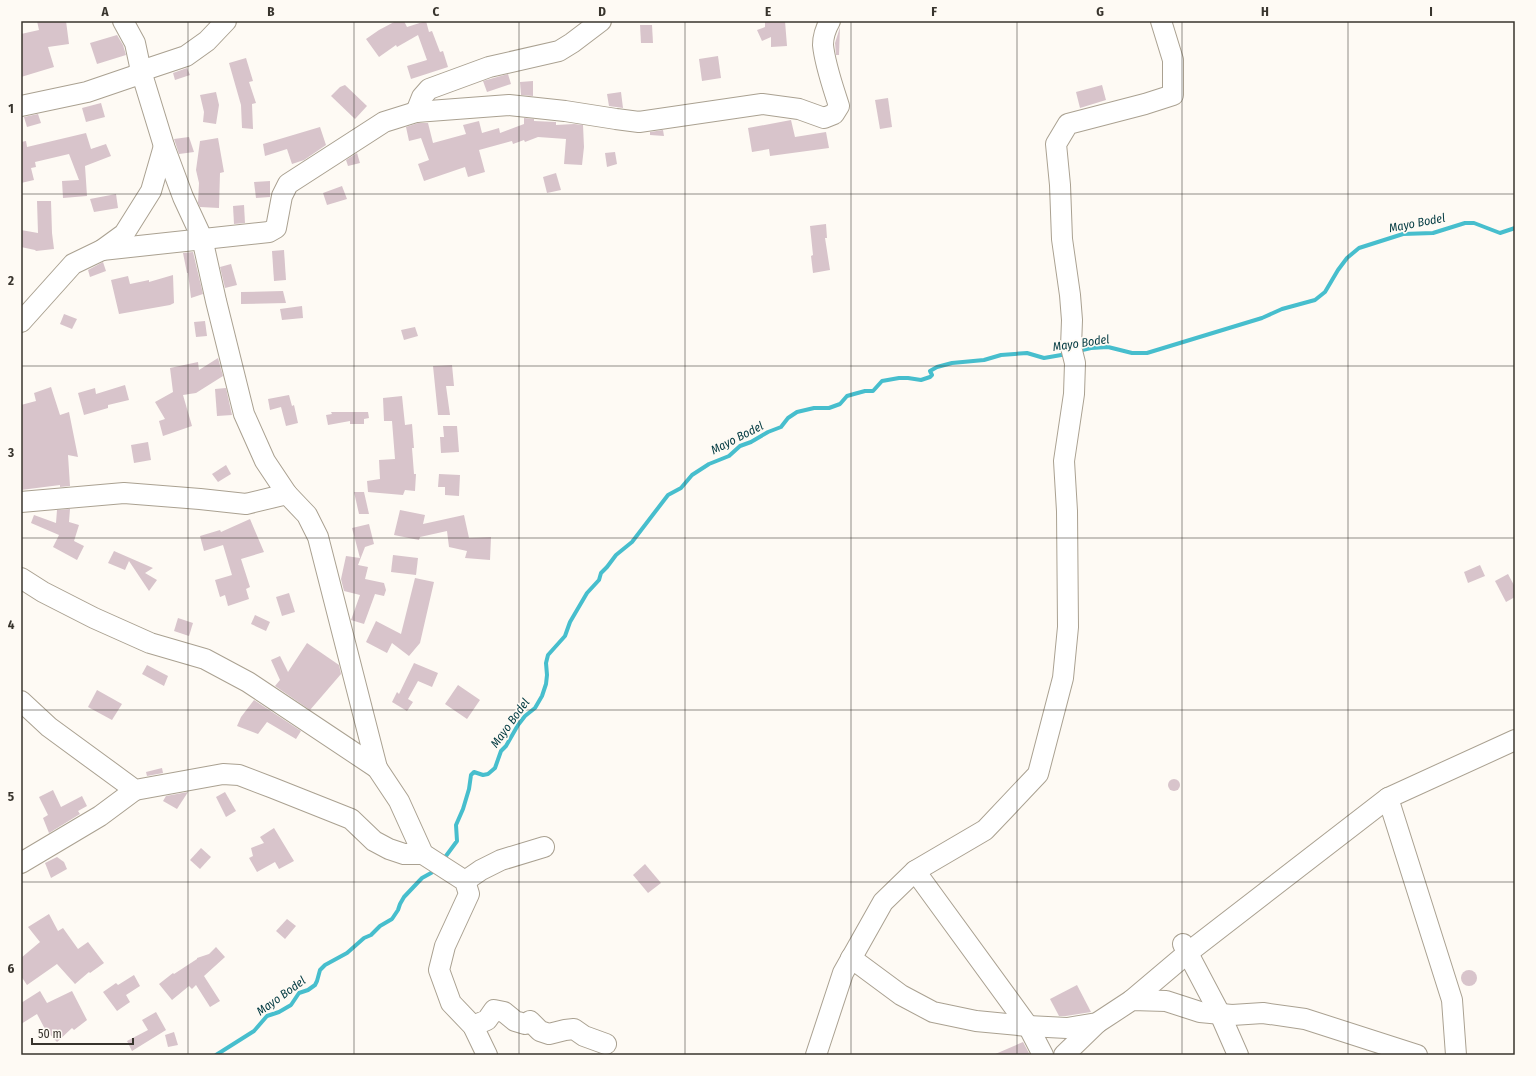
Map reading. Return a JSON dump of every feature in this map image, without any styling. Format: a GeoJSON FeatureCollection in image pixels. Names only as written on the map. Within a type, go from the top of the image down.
{"type":"FeatureCollection","features":[{"type":"Feature","properties":{"kind":"street"},"geometry":{"type":"LineString","coordinates":[[123,21],[135,43],[141,71],[164,146],[183,197],[202,238],[244,414],[264,461],[286,494],[307,515],[318,537],[377,768],[399,801],[434,861]]}},
{"type":"Feature","properties":{"kind":"street"},"geometry":{"type":"LineString","coordinates":[[21,106],[87,92],[134,76],[141,71],[186,56],[207,41],[226,21]]}},
{"type":"Feature","properties":{"kind":"street"},"geometry":{"type":"LineString","coordinates":[[416,112],[422,97],[429,89],[490,67],[559,51],[601,21]]}},
{"type":"Feature","properties":{"kind":"street"},"geometry":{"type":"LineString","coordinates":[[102,250],[202,238],[269,232],[276,228],[282,196],[288,184],[384,122],[416,112],[509,105],[565,111],[639,122],[762,104],[799,109],[824,118],[834,114],[839,106],[830,76],[823,44],[826,30],[830,21]]}},
{"type":"Feature","properties":{"kind":"street"},"geometry":{"type":"LineString","coordinates":[[816,1055],[843,973],[883,902],[915,871],[985,830],[1038,774],[1063,678],[1068,627],[1064,461],[1074,394],[1075,363],[1072,347],[1070,296],[1062,239],[1060,186],[1056,144],[1068,124],[1145,104],[1173,95],[1173,60],[1161,21]]}},
{"type":"Feature","properties":{"kind":"street"},"geometry":{"type":"LineString","coordinates":[[21,322],[73,264],[102,250],[124,234],[151,191],[164,146]]}},
{"type":"Feature","properties":{"kind":"street"},"geometry":{"type":"LineString","coordinates":[[21,502],[124,493],[246,504],[286,494]]}},
{"type":"Feature","properties":{"kind":"street"},"geometry":{"type":"LineString","coordinates":[[21,578],[82,612],[150,643],[205,659],[248,682],[377,768]]}},
{"type":"Feature","properties":{"kind":"street"},"geometry":{"type":"LineString","coordinates":[[21,701],[50,727],[134,790]]}},
{"type":"Feature","properties":{"kind":"street"},"geometry":{"type":"LineString","coordinates":[[1064,1055],[1096,1023],[1132,1000],[1185,949],[1388,798],[1515,740]]}},
{"type":"Feature","properties":{"kind":"street"},"geometry":{"type":"LineString","coordinates":[[21,863],[100,816],[134,790],[223,774],[239,776],[351,819],[374,841],[389,849],[434,861],[465,881],[469,894],[444,946],[439,970],[451,1003],[473,1026],[487,1055]]}},
{"type":"Feature","properties":{"kind":"street"},"geometry":{"type":"LineString","coordinates":[[1388,798],[1452,1000],[1456,1055]]}},
{"type":"Feature","properties":{"kind":"street"},"geometry":{"type":"LineString","coordinates":[[465,881],[481,870],[502,860],[544,847]]}},
{"type":"Feature","properties":{"kind":"street"},"geometry":{"type":"LineString","coordinates":[[915,871],[1028,1026],[1043,1055]]}},
{"type":"Feature","properties":{"kind":"street"},"geometry":{"type":"LineString","coordinates":[[1185,949],[1220,1014],[1238,1055]]}},
{"type":"Feature","properties":{"kind":"street"},"geometry":{"type":"LineString","coordinates":[[851,958],[901,995],[933,1012],[976,1021],[1028,1026],[1067,1028],[1096,1023]]}},
{"type":"Feature","properties":{"kind":"street"},"geometry":{"type":"LineString","coordinates":[[1132,1000],[1166,1001],[1200,1012],[1232,1015],[1263,1013],[1305,1019],[1417,1055]]}},
{"type":"Feature","properties":{"kind":"street"},"geometry":{"type":"LineString","coordinates":[[473,1026],[487,1020],[494,1010],[504,1012],[515,1021],[525,1024],[530,1021],[540,1030],[549,1034],[574,1029],[584,1036],[606,1044]]}},
{"type":"Feature","properties":{"kind":"building"},"geometry":{"type":"Polygon","coordinates":[[[37,21],[66,21],[69,44],[48,47],[54,67],[21,77],[21,34],[39,30],[37,21]]]}},
{"type":"Feature","properties":{"kind":"building"},"geometry":{"type":"Polygon","coordinates":[[[396,21],[404,21],[407,27],[426,21],[429,32],[432,31],[440,52],[443,51],[448,67],[411,79],[407,66],[427,60],[418,35],[397,47],[396,45],[379,57],[366,39],[396,21]]]}},
{"type":"Feature","properties":{"kind":"building"},"geometry":{"type":"Polygon","coordinates":[[[765,21],[785,21],[787,46],[771,47],[771,37],[762,41],[757,30],[765,27],[765,21]]]}},
{"type":"Feature","properties":{"kind":"building"},"geometry":{"type":"Polygon","coordinates":[[[640,25],[652,25],[653,43],[641,43],[640,25]]]}},
{"type":"Feature","properties":{"kind":"building"},"geometry":{"type":"Polygon","coordinates":[[[840,27],[839,55],[836,55],[835,43],[840,27]]]}},
{"type":"Feature","properties":{"kind":"building"},"geometry":{"type":"Polygon","coordinates":[[[117,35],[123,45],[126,55],[97,64],[90,43],[117,35]]]}},
{"type":"Feature","properties":{"kind":"building"},"geometry":{"type":"Polygon","coordinates":[[[718,56],[721,78],[702,81],[699,59],[718,56]]]}},
{"type":"Feature","properties":{"kind":"building"},"geometry":{"type":"Polygon","coordinates":[[[246,58],[253,81],[249,82],[256,103],[252,104],[253,129],[242,128],[241,105],[229,63],[246,58]]]}},
{"type":"Feature","properties":{"kind":"building"},"geometry":{"type":"Polygon","coordinates":[[[187,68],[190,75],[175,80],[173,73],[187,68]]]}},
{"type":"Feature","properties":{"kind":"building"},"geometry":{"type":"Polygon","coordinates":[[[508,74],[511,84],[487,92],[483,81],[508,74]]]}},
{"type":"Feature","properties":{"kind":"building"},"geometry":{"type":"Polygon","coordinates":[[[533,81],[533,96],[521,95],[520,82],[533,81]]]}},
{"type":"Feature","properties":{"kind":"building"},"geometry":{"type":"Polygon","coordinates":[[[345,85],[367,106],[355,119],[331,96],[340,87],[345,85]]]}},
{"type":"Feature","properties":{"kind":"building"},"geometry":{"type":"Polygon","coordinates":[[[1102,85],[1106,100],[1080,108],[1076,92],[1102,85]]]}},
{"type":"Feature","properties":{"kind":"building"},"geometry":{"type":"Polygon","coordinates":[[[216,92],[219,105],[216,124],[203,122],[204,112],[200,95],[216,92]]]}},
{"type":"Feature","properties":{"kind":"building"},"geometry":{"type":"Polygon","coordinates":[[[621,92],[623,108],[609,106],[607,94],[621,92]]]}},
{"type":"Feature","properties":{"kind":"building"},"geometry":{"type":"Polygon","coordinates":[[[888,98],[892,127],[880,129],[875,100],[888,98]]]}},
{"type":"Feature","properties":{"kind":"building"},"geometry":{"type":"Polygon","coordinates":[[[101,103],[105,117],[86,122],[82,108],[101,103]]]}},
{"type":"Feature","properties":{"kind":"building"},"geometry":{"type":"Polygon","coordinates":[[[38,114],[41,123],[27,127],[24,117],[38,114]]]}},
{"type":"Feature","properties":{"kind":"building"},"geometry":{"type":"Polygon","coordinates":[[[524,118],[534,119],[534,121],[556,122],[556,125],[583,125],[584,147],[582,165],[564,164],[566,139],[538,137],[525,142],[524,140],[513,144],[512,141],[479,150],[485,172],[468,177],[465,167],[424,181],[418,164],[429,160],[421,138],[409,141],[406,127],[418,123],[428,123],[433,143],[466,134],[463,125],[479,121],[482,133],[499,128],[500,133],[524,124],[524,118]]]}},
{"type":"Feature","properties":{"kind":"building"},"geometry":{"type":"Polygon","coordinates":[[[791,120],[795,137],[826,132],[829,148],[770,156],[769,149],[752,152],[748,128],[791,120]]]}},
{"type":"Feature","properties":{"kind":"building"},"geometry":{"type":"Polygon","coordinates":[[[320,127],[326,145],[304,160],[292,164],[287,149],[265,156],[263,144],[320,127]]]}},
{"type":"Feature","properties":{"kind":"building"},"geometry":{"type":"Polygon","coordinates":[[[663,130],[664,136],[650,135],[650,132],[663,130]]]}},
{"type":"Feature","properties":{"kind":"building"},"geometry":{"type":"Polygon","coordinates":[[[86,133],[91,149],[106,144],[111,156],[85,166],[87,196],[63,198],[62,181],[79,180],[69,154],[35,162],[36,167],[31,168],[34,180],[21,183],[21,142],[26,141],[27,147],[86,133]]]}},
{"type":"Feature","properties":{"kind":"building"},"geometry":{"type":"Polygon","coordinates":[[[189,137],[194,152],[179,154],[174,139],[189,137]]]}},
{"type":"Feature","properties":{"kind":"building"},"geometry":{"type":"Polygon","coordinates":[[[218,138],[224,172],[220,173],[219,208],[200,207],[198,203],[199,183],[196,170],[200,141],[218,138]]]}},
{"type":"Feature","properties":{"kind":"building"},"geometry":{"type":"Polygon","coordinates":[[[615,152],[617,164],[607,167],[605,153],[615,152]]]}},
{"type":"Feature","properties":{"kind":"building"},"geometry":{"type":"Polygon","coordinates":[[[357,153],[360,163],[348,166],[346,160],[357,153]]]}},
{"type":"Feature","properties":{"kind":"building"},"geometry":{"type":"Polygon","coordinates":[[[556,173],[561,190],[547,193],[543,177],[556,173]]]}},
{"type":"Feature","properties":{"kind":"building"},"geometry":{"type":"Polygon","coordinates":[[[270,181],[270,197],[256,198],[254,182],[270,181]]]}},
{"type":"Feature","properties":{"kind":"building"},"geometry":{"type":"Polygon","coordinates":[[[342,186],[347,199],[327,205],[323,193],[342,186]]]}},
{"type":"Feature","properties":{"kind":"building"},"geometry":{"type":"Polygon","coordinates":[[[116,194],[118,208],[94,212],[90,199],[116,194]]]}},
{"type":"Feature","properties":{"kind":"building"},"geometry":{"type":"Polygon","coordinates":[[[37,201],[51,201],[54,249],[36,251],[21,247],[21,230],[38,233],[37,201]]]}},
{"type":"Feature","properties":{"kind":"building"},"geometry":{"type":"Polygon","coordinates":[[[244,205],[245,223],[234,224],[233,206],[244,205]]]}},
{"type":"Feature","properties":{"kind":"building"},"geometry":{"type":"Polygon","coordinates":[[[826,224],[827,238],[825,238],[830,270],[813,273],[810,226],[826,224]]]}},
{"type":"Feature","properties":{"kind":"building"},"geometry":{"type":"Polygon","coordinates":[[[284,250],[286,280],[274,281],[272,251],[284,250]]]}},
{"type":"Feature","properties":{"kind":"building"},"geometry":{"type":"Polygon","coordinates":[[[193,252],[203,294],[191,298],[188,273],[183,253],[193,252]]]}},
{"type":"Feature","properties":{"kind":"building"},"geometry":{"type":"Polygon","coordinates":[[[103,262],[106,271],[90,277],[88,270],[103,262]]]}},
{"type":"Feature","properties":{"kind":"building"},"geometry":{"type":"Polygon","coordinates":[[[231,264],[237,285],[225,288],[220,267],[231,264]]]}},
{"type":"Feature","properties":{"kind":"building"},"geometry":{"type":"Polygon","coordinates":[[[173,275],[174,303],[119,314],[111,280],[128,276],[130,284],[149,280],[149,282],[173,275]]]}},
{"type":"Feature","properties":{"kind":"building"},"geometry":{"type":"Polygon","coordinates":[[[283,291],[286,303],[241,304],[241,292],[283,291]]]}},
{"type":"Feature","properties":{"kind":"building"},"geometry":{"type":"Polygon","coordinates":[[[302,306],[303,318],[282,320],[280,309],[302,306]]]}},
{"type":"Feature","properties":{"kind":"building"},"geometry":{"type":"Polygon","coordinates":[[[64,314],[77,319],[72,329],[60,324],[64,314]]]}},
{"type":"Feature","properties":{"kind":"building"},"geometry":{"type":"Polygon","coordinates":[[[205,321],[207,336],[196,337],[194,322],[205,321]]]}},
{"type":"Feature","properties":{"kind":"building"},"geometry":{"type":"Polygon","coordinates":[[[415,327],[418,336],[404,340],[401,330],[415,327]]]}},
{"type":"Feature","properties":{"kind":"building"},"geometry":{"type":"Polygon","coordinates":[[[218,358],[223,376],[196,393],[183,395],[192,426],[163,436],[159,421],[165,419],[155,402],[173,392],[170,368],[198,362],[199,370],[218,358]]]}},
{"type":"Feature","properties":{"kind":"building"},"geometry":{"type":"Polygon","coordinates":[[[452,365],[454,386],[446,386],[450,415],[438,415],[433,366],[452,365]]]}},
{"type":"Feature","properties":{"kind":"building"},"geometry":{"type":"Polygon","coordinates":[[[125,385],[129,400],[108,405],[108,408],[84,415],[78,393],[95,388],[96,394],[125,385]]]}},
{"type":"Feature","properties":{"kind":"building"},"geometry":{"type":"Polygon","coordinates":[[[51,387],[60,415],[69,412],[78,457],[68,455],[70,486],[60,487],[60,485],[21,490],[21,405],[36,401],[34,393],[51,387]]]}},
{"type":"Feature","properties":{"kind":"building"},"geometry":{"type":"Polygon","coordinates":[[[226,388],[232,415],[217,416],[215,389],[226,388]]]}},
{"type":"Feature","properties":{"kind":"building"},"geometry":{"type":"Polygon","coordinates":[[[289,395],[292,406],[294,405],[298,423],[286,426],[281,407],[270,410],[268,399],[289,395]]]}},
{"type":"Feature","properties":{"kind":"building"},"geometry":{"type":"Polygon","coordinates":[[[402,396],[405,425],[412,424],[414,474],[416,474],[415,491],[405,490],[403,495],[368,492],[367,481],[380,479],[379,460],[395,459],[392,421],[384,421],[383,398],[402,396]]]}},
{"type":"Feature","properties":{"kind":"building"},"geometry":{"type":"Polygon","coordinates":[[[331,412],[368,412],[369,418],[364,419],[364,424],[350,424],[350,421],[328,425],[326,415],[332,414],[331,412]]]}},
{"type":"Feature","properties":{"kind":"building"},"geometry":{"type":"Polygon","coordinates":[[[443,426],[457,426],[459,452],[441,453],[440,437],[444,437],[443,426]]]}},
{"type":"Feature","properties":{"kind":"building"},"geometry":{"type":"Polygon","coordinates":[[[148,442],[151,460],[134,463],[131,445],[148,442]]]}},
{"type":"Feature","properties":{"kind":"building"},"geometry":{"type":"Polygon","coordinates":[[[226,465],[231,474],[218,482],[212,474],[226,465]]]}},
{"type":"Feature","properties":{"kind":"building"},"geometry":{"type":"Polygon","coordinates":[[[439,474],[460,475],[459,496],[445,495],[445,487],[438,487],[439,474]]]}},
{"type":"Feature","properties":{"kind":"building"},"geometry":{"type":"Polygon","coordinates":[[[354,492],[364,492],[369,514],[359,514],[354,492]]]}},
{"type":"Feature","properties":{"kind":"building"},"geometry":{"type":"Polygon","coordinates":[[[70,509],[69,522],[79,525],[74,541],[84,546],[77,560],[53,547],[59,535],[31,523],[34,515],[56,523],[57,510],[70,509]]]}},
{"type":"Feature","properties":{"kind":"building"},"geometry":{"type":"Polygon","coordinates":[[[400,510],[425,515],[423,524],[464,515],[469,538],[491,537],[490,560],[465,558],[467,551],[449,547],[447,531],[420,537],[419,540],[394,535],[400,510]]]}},
{"type":"Feature","properties":{"kind":"building"},"geometry":{"type":"Polygon","coordinates":[[[250,519],[264,552],[241,559],[250,587],[246,589],[249,599],[228,606],[225,595],[220,597],[215,580],[232,575],[223,545],[204,551],[200,536],[220,530],[221,532],[250,519]]]}},
{"type":"Feature","properties":{"kind":"building"},"geometry":{"type":"Polygon","coordinates":[[[369,524],[374,544],[365,547],[358,565],[368,567],[365,579],[384,583],[386,590],[384,596],[375,594],[364,624],[351,620],[360,595],[344,591],[341,579],[346,556],[360,558],[352,528],[369,524]]]}},
{"type":"Feature","properties":{"kind":"building"},"geometry":{"type":"Polygon","coordinates":[[[114,551],[153,568],[145,573],[157,580],[149,591],[129,561],[125,570],[108,563],[114,551]]]}},
{"type":"Feature","properties":{"kind":"building"},"geometry":{"type":"Polygon","coordinates":[[[393,555],[418,558],[416,575],[391,572],[393,555]]]}},
{"type":"Feature","properties":{"kind":"building"},"geometry":{"type":"Polygon","coordinates":[[[1480,565],[1485,576],[1468,583],[1464,572],[1480,565]]]}},
{"type":"Feature","properties":{"kind":"building"},"geometry":{"type":"Polygon","coordinates":[[[1508,574],[1515,587],[1515,597],[1506,602],[1495,581],[1508,574]]]}},
{"type":"Feature","properties":{"kind":"building"},"geometry":{"type":"Polygon","coordinates":[[[415,578],[434,582],[420,643],[409,656],[392,643],[387,653],[366,642],[376,621],[401,634],[415,578]]]}},
{"type":"Feature","properties":{"kind":"building"},"geometry":{"type":"Polygon","coordinates":[[[289,593],[295,612],[282,616],[276,597],[289,593]]]}},
{"type":"Feature","properties":{"kind":"building"},"geometry":{"type":"Polygon","coordinates":[[[255,615],[270,622],[266,631],[251,624],[255,615]]]}},
{"type":"Feature","properties":{"kind":"building"},"geometry":{"type":"Polygon","coordinates":[[[178,618],[193,623],[189,636],[174,631],[178,618]]]}},
{"type":"Feature","properties":{"kind":"building"},"geometry":{"type":"Polygon","coordinates":[[[307,643],[339,665],[341,674],[310,710],[275,686],[280,680],[271,660],[280,656],[288,672],[307,643]]]}},
{"type":"Feature","properties":{"kind":"building"},"geometry":{"type":"Polygon","coordinates":[[[414,663],[438,673],[432,687],[418,681],[408,699],[413,702],[407,711],[392,702],[397,692],[399,694],[414,663]]]}},
{"type":"Feature","properties":{"kind":"building"},"geometry":{"type":"Polygon","coordinates":[[[147,665],[168,676],[164,686],[142,674],[147,665]]]}},
{"type":"Feature","properties":{"kind":"building"},"geometry":{"type":"Polygon","coordinates":[[[458,685],[480,700],[467,719],[445,704],[458,685]]]}},
{"type":"Feature","properties":{"kind":"building"},"geometry":{"type":"Polygon","coordinates":[[[97,690],[122,704],[112,720],[88,707],[97,690]]]}},
{"type":"Feature","properties":{"kind":"building"},"geometry":{"type":"Polygon","coordinates":[[[254,700],[301,731],[296,739],[267,722],[258,734],[237,726],[241,717],[254,700]]]}},
{"type":"Feature","properties":{"kind":"building"},"geometry":{"type":"Polygon","coordinates":[[[162,768],[163,773],[147,776],[146,772],[162,768]]]}},
{"type":"Feature","properties":{"kind":"building"},"geometry":{"type":"Polygon","coordinates":[[[1176,779],[1179,780],[1179,790],[1172,791],[1169,790],[1168,783],[1169,780],[1176,779]]]}},
{"type":"Feature","properties":{"kind":"building"},"geometry":{"type":"Polygon","coordinates":[[[53,790],[61,807],[82,796],[87,806],[78,811],[80,814],[49,833],[43,818],[48,815],[39,797],[53,790]]]}},
{"type":"Feature","properties":{"kind":"building"},"geometry":{"type":"Polygon","coordinates":[[[188,792],[177,809],[163,801],[166,796],[188,792]]]}},
{"type":"Feature","properties":{"kind":"building"},"geometry":{"type":"Polygon","coordinates":[[[225,792],[236,811],[226,817],[216,797],[225,792]]]}},
{"type":"Feature","properties":{"kind":"building"},"geometry":{"type":"Polygon","coordinates":[[[274,828],[294,861],[279,869],[275,862],[257,872],[249,858],[253,856],[251,848],[264,843],[260,837],[274,828]]]}},
{"type":"Feature","properties":{"kind":"building"},"geometry":{"type":"Polygon","coordinates":[[[201,848],[211,857],[200,869],[190,860],[201,848]]]}},
{"type":"Feature","properties":{"kind":"building"},"geometry":{"type":"Polygon","coordinates":[[[57,857],[64,862],[67,869],[51,878],[45,863],[57,857]]]}},
{"type":"Feature","properties":{"kind":"building"},"geometry":{"type":"Polygon","coordinates":[[[645,864],[661,883],[648,893],[633,875],[645,864]]]}},
{"type":"Feature","properties":{"kind":"building"},"geometry":{"type":"Polygon","coordinates":[[[49,914],[58,931],[63,928],[78,949],[88,942],[104,963],[90,973],[89,972],[75,984],[57,964],[27,985],[21,976],[21,958],[40,942],[28,927],[49,914]]]}},
{"type":"Feature","properties":{"kind":"building"},"geometry":{"type":"Polygon","coordinates":[[[287,919],[296,926],[285,939],[276,931],[287,919]]]}},
{"type":"Feature","properties":{"kind":"building"},"geometry":{"type":"Polygon","coordinates":[[[216,947],[225,957],[204,976],[220,1001],[210,1007],[196,985],[192,989],[189,986],[172,1000],[159,984],[197,958],[209,954],[216,947]]]}},
{"type":"Feature","properties":{"kind":"building"},"geometry":{"type":"Polygon","coordinates":[[[1466,970],[1472,970],[1477,975],[1475,984],[1472,986],[1466,986],[1461,981],[1461,975],[1466,970]]]}},
{"type":"Feature","properties":{"kind":"building"},"geometry":{"type":"Polygon","coordinates":[[[134,975],[140,986],[126,995],[130,1002],[117,1011],[103,992],[116,983],[118,985],[134,975]]]}},
{"type":"Feature","properties":{"kind":"building"},"geometry":{"type":"Polygon","coordinates":[[[1077,985],[1091,1012],[1059,1016],[1050,999],[1077,985]]]}},
{"type":"Feature","properties":{"kind":"building"},"geometry":{"type":"Polygon","coordinates":[[[40,991],[47,1003],[72,991],[87,1020],[74,1030],[72,1028],[57,1042],[45,1029],[37,1014],[21,1024],[21,1003],[40,991]]]}},
{"type":"Feature","properties":{"kind":"building"},"geometry":{"type":"Polygon","coordinates":[[[156,1012],[166,1030],[132,1051],[127,1041],[148,1030],[142,1020],[156,1012]]]}},
{"type":"Feature","properties":{"kind":"building"},"geometry":{"type":"Polygon","coordinates":[[[174,1032],[178,1045],[168,1047],[165,1035],[174,1032]]]}},
{"type":"Feature","properties":{"kind":"building"},"geometry":{"type":"Polygon","coordinates":[[[1023,1042],[1030,1055],[993,1055],[1023,1042]]]}},
{"type":"Feature","properties":{"kind":"waterway","name":"Mayo Bodel"},"geometry":{"type":"LineString","coordinates":[[1078,351],[1091,348],[1108,347],[1132,353],[1147,353],[1262,318],[1282,309],[1315,300],[1325,292],[1347,258],[1359,248],[1403,234],[1433,233],[1465,223],[1474,223],[1500,233],[1515,228]]}},
{"type":"Feature","properties":{"kind":"waterway","name":"Mayo Bodel"},"geometry":{"type":"LineString","coordinates":[[443,860],[457,841],[456,825],[463,809],[469,789],[471,775],[474,772],[483,775],[488,774],[495,768],[501,751],[506,746],[518,725],[525,716],[535,708],[542,696],[546,684],[546,663],[548,655],[565,636],[570,622],[587,593],[599,580],[601,573],[616,555],[632,542],[668,495],[681,488],[692,475],[709,464],[729,456],[740,446],[781,427],[788,418],[797,412],[814,408],[829,408],[840,404],[847,396],[865,391],[873,391],[882,381],[899,378],[921,380],[930,377],[932,375],[930,371],[937,367],[952,363],[984,360],[1001,355],[1027,353],[1044,358],[1067,354]]}},
{"type":"Feature","properties":{"kind":"waterway","name":"Mayo Bodel"},"geometry":{"type":"LineString","coordinates":[[216,1055],[254,1031],[267,1016],[279,1012],[291,1005],[299,993],[308,990],[315,985],[320,970],[325,965],[347,953],[364,938],[371,935],[380,926],[392,919],[404,897],[422,878],[436,868]]}}]}
